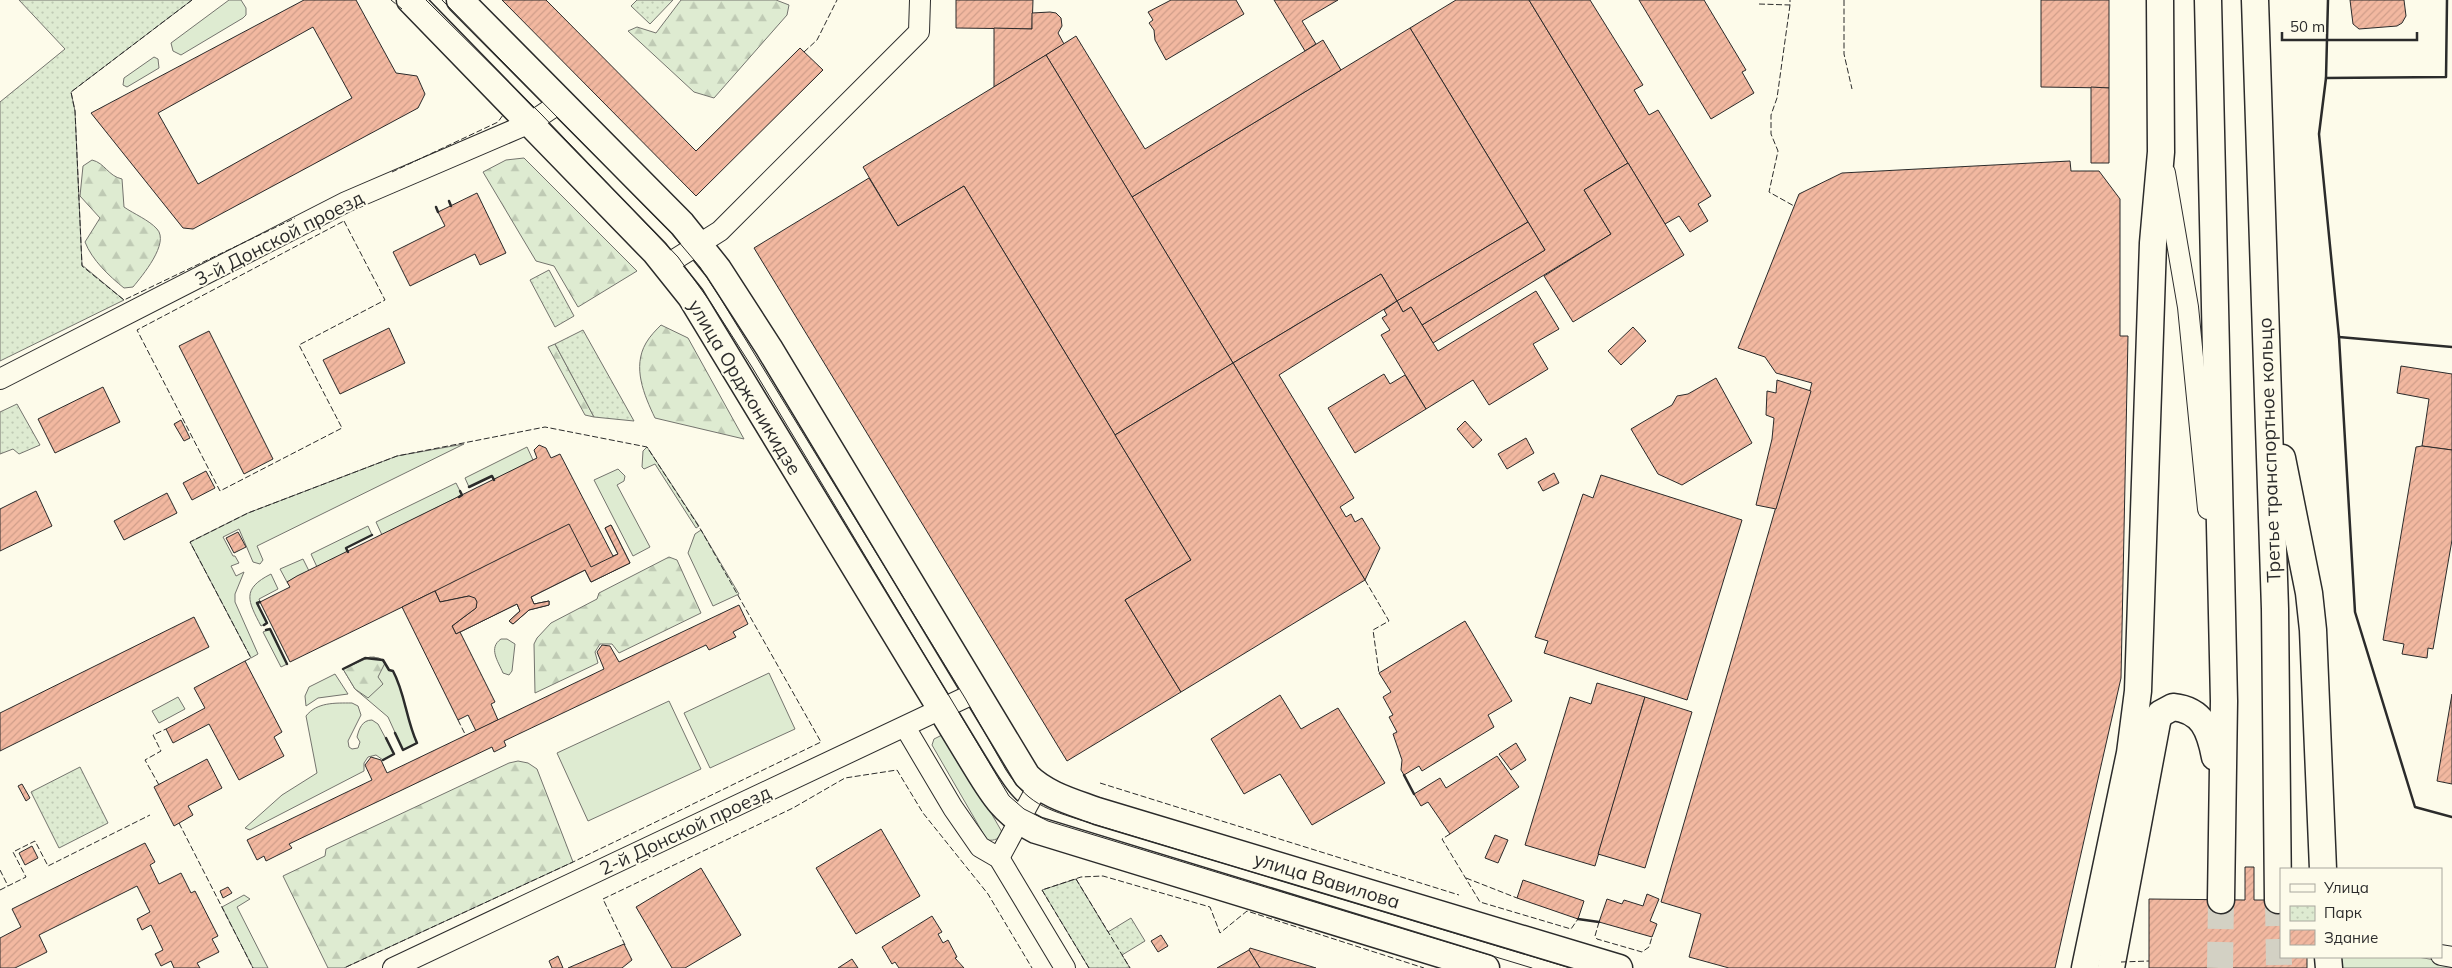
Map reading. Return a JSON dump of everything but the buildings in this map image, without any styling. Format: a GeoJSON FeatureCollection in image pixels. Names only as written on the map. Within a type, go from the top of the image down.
{"type":"FeatureCollection","features":[{"type":"Feature","properties":{"kind":"main road","name":"улица Орджоникидзе"},"geometry":{"type":"LineString","coordinates":[[410,0],[666,265],[691,297],[941,710],[998,801],[1019,821]]}},
{"type":"Feature","properties":{"kind":"main road","name":"улица Орджоникидзе"},"geometry":{"type":"LineString","coordinates":[[460,0],[700,244],[734,290],[1027,776],[1038,786]]}},
{"type":"Feature","properties":{"kind":"main road"},"geometry":{"type":"LineString","coordinates":[[2085,968],[2130,753],[2138,691],[2154,243],[2162,152],[2160,0]]}},
{"type":"Feature","properties":{"kind":"main road"},"geometry":{"type":"LineString","coordinates":[[2208,0],[2223,660],[2221,900]]}},
{"type":"Feature","properties":{"kind":"main road","name":"Третье транспортное кольцо"},"geometry":{"type":"LineString","coordinates":[[2254,0],[2274,610],[2278,900]]}},
{"type":"Feature","properties":{"kind":"main road"},"geometry":{"type":"LineString","coordinates":[[2266,382],[2309,592],[2313,630],[2323,868]]}},
{"type":"Feature","properties":{"kind":"main road"},"geometry":{"type":"LineString","coordinates":[[2111,968],[2157,722],[2166,710],[2173,707],[2190,711],[2199,716],[2206,725],[2215,757],[2222,834]]}},
{"type":"Feature","properties":{"kind":"main road","name":"улица Вавилова"},"geometry":{"type":"LineString","coordinates":[[1038,786],[1070,802],[1097,811],[1619,968]]}},
{"type":"Feature","properties":{"kind":"main road","name":"улица Вавилова"},"geometry":{"type":"LineString","coordinates":[[1019,821],[1054,836],[1486,968]]}},
{"type":"Feature","properties":{"kind":"main road"},"geometry":{"type":"LineString","coordinates":[[1457,959],[1469,922]]}},
{"type":"Feature","properties":{"kind":"street"},"geometry":{"type":"LineString","coordinates":[[666,265],[720,231],[919,32],[920,0]]}},
{"type":"Feature","properties":{"kind":"street","name":"3-й Донской проезд"},"geometry":{"type":"LineString","coordinates":[[0,379],[346,202],[530,123],[561,102]]}},
{"type":"Feature","properties":{"kind":"street"},"geometry":{"type":"LineString","coordinates":[[2162,152],[2193,351],[2223,660]]}},
{"type":"Feature","properties":{"kind":"street","name":"2-й Донской проезд"},"geometry":{"type":"LineString","coordinates":[[393,968],[977,692]]}},
{"type":"Feature","properties":{"kind":"street"},"geometry":{"type":"LineString","coordinates":[[904,727],[952,808],[980,847],[999,858],[1065,968]]}},
{"type":"Feature","properties":{"kind":"street"},"geometry":{"type":"LineString","coordinates":[[999,858],[1038,786]]}},
{"type":"Feature","properties":{"kind":"street"},"geometry":{"type":"LineString","coordinates":[[2320,821],[2330,868]]}},
{"type":"Feature","properties":{"kind":"green space"},"geometry":{"type":"Polygon","coordinates":[[[19,0],[192,0],[71,92],[75,111],[82,265],[124,300],[0,361],[0,102],[65,49],[19,0]]]}},
{"type":"Feature","properties":{"kind":"green space"},"geometry":{"type":"Polygon","coordinates":[[[229,0],[241,0],[246,8],[246,15],[243,18],[181,55],[173,51],[171,43],[229,0]]]}},
{"type":"Feature","properties":{"kind":"green space"},"geometry":{"type":"Polygon","coordinates":[[[637,0],[673,0],[650,24],[631,6],[637,0]]]}},
{"type":"Feature","properties":{"kind":"green space"},"geometry":{"type":"Polygon","coordinates":[[[681,0],[776,0],[789,5],[787,15],[714,98],[694,92],[628,31],[637,27],[656,33],[681,0]]]}},
{"type":"Feature","properties":{"kind":"green space"},"geometry":{"type":"Polygon","coordinates":[[[154,57],[158,59],[159,68],[127,87],[123,85],[124,78],[154,57]]]}},
{"type":"Feature","properties":{"kind":"green space"},"geometry":{"type":"Polygon","coordinates":[[[524,158],[637,271],[578,307],[554,266],[536,261],[483,172],[506,160],[524,158]]]}},
{"type":"Feature","properties":{"kind":"green space"},"geometry":{"type":"Polygon","coordinates":[[[92,160],[122,179],[124,207],[150,223],[157,229],[160,235],[160,242],[153,259],[133,287],[124,288],[113,278],[96,261],[85,242],[100,218],[80,196],[83,166],[92,160]]]}},
{"type":"Feature","properties":{"kind":"green space"},"geometry":{"type":"Polygon","coordinates":[[[549,270],[574,316],[555,327],[530,280],[549,270]]]}},
{"type":"Feature","properties":{"kind":"green space"},"geometry":{"type":"Polygon","coordinates":[[[661,325],[688,338],[744,439],[655,418],[641,381],[640,362],[646,343],[661,325]]]}},
{"type":"Feature","properties":{"kind":"green space"},"geometry":{"type":"Polygon","coordinates":[[[583,330],[634,421],[594,417],[555,344],[583,330]]]}},
{"type":"Feature","properties":{"kind":"green space"},"geometry":{"type":"Polygon","coordinates":[[[555,344],[594,417],[585,415],[548,347],[555,344]]]}},
{"type":"Feature","properties":{"kind":"green space"},"geometry":{"type":"Polygon","coordinates":[[[17,404],[40,445],[19,454],[13,449],[0,454],[0,412],[17,404]]]}},
{"type":"Feature","properties":{"kind":"green space"},"geometry":{"type":"Polygon","coordinates":[[[464,444],[257,546],[263,560],[260,564],[253,562],[239,529],[223,537],[239,563],[231,566],[236,576],[244,572],[235,594],[235,602],[258,654],[251,658],[190,542],[248,513],[397,456],[464,444]]]}},
{"type":"Feature","properties":{"kind":"green space"},"geometry":{"type":"Polygon","coordinates":[[[527,447],[533,460],[494,480],[492,476],[469,487],[465,478],[527,447]]]}},
{"type":"Feature","properties":{"kind":"green space"},"geometry":{"type":"Polygon","coordinates":[[[647,447],[699,526],[696,528],[655,464],[644,469],[642,467],[643,451],[647,447]]]}},
{"type":"Feature","properties":{"kind":"green space"},"geometry":{"type":"Polygon","coordinates":[[[618,469],[625,476],[624,481],[617,485],[650,547],[633,556],[594,480],[618,469]]]}},
{"type":"Feature","properties":{"kind":"green space"},"geometry":{"type":"Polygon","coordinates":[[[456,483],[462,495],[382,535],[376,522],[456,483]]]}},
{"type":"Feature","properties":{"kind":"green space"},"geometry":{"type":"Polygon","coordinates":[[[368,526],[372,535],[346,548],[348,552],[317,567],[311,554],[368,526]]]}},
{"type":"Feature","properties":{"kind":"green space"},"geometry":{"type":"Polygon","coordinates":[[[701,530],[739,594],[713,606],[688,553],[695,534],[701,530]]]}},
{"type":"Feature","properties":{"kind":"green space"},"geometry":{"type":"Polygon","coordinates":[[[669,557],[677,560],[701,613],[619,653],[612,644],[600,644],[595,652],[598,663],[535,693],[534,644],[551,623],[597,599],[599,593],[669,557]]]}},
{"type":"Feature","properties":{"kind":"green space"},"geometry":{"type":"Polygon","coordinates":[[[303,559],[309,571],[287,582],[280,569],[303,559]]]}},
{"type":"Feature","properties":{"kind":"green space"},"geometry":{"type":"Polygon","coordinates":[[[271,574],[278,589],[259,599],[260,602],[257,604],[267,623],[261,626],[251,603],[251,590],[261,580],[271,574]]]}},
{"type":"Feature","properties":{"kind":"green space"},"geometry":{"type":"Polygon","coordinates":[[[270,629],[287,664],[281,667],[263,632],[270,629]]]}},
{"type":"Feature","properties":{"kind":"green space"},"geometry":{"type":"Polygon","coordinates":[[[501,639],[507,639],[515,644],[512,671],[509,675],[503,673],[495,655],[495,646],[501,639]]]}},
{"type":"Feature","properties":{"kind":"green space"},"geometry":{"type":"Polygon","coordinates":[[[370,657],[379,658],[385,663],[378,677],[383,684],[368,698],[355,689],[343,669],[370,657]]]}},
{"type":"Feature","properties":{"kind":"green space"},"geometry":{"type":"Polygon","coordinates":[[[374,657],[383,660],[389,670],[393,671],[400,688],[417,743],[403,750],[388,717],[355,689],[343,669],[362,659],[374,657]]]}},
{"type":"Feature","properties":{"kind":"green space"},"geometry":{"type":"Polygon","coordinates":[[[769,673],[795,729],[710,768],[684,713],[769,673]]]}},
{"type":"Feature","properties":{"kind":"green space"},"geometry":{"type":"Polygon","coordinates":[[[335,674],[348,694],[318,698],[306,706],[305,696],[309,687],[335,674]]]}},
{"type":"Feature","properties":{"kind":"green space"},"geometry":{"type":"Polygon","coordinates":[[[178,697],[185,709],[159,723],[152,711],[178,697]]]}},
{"type":"Feature","properties":{"kind":"green space"},"geometry":{"type":"Polygon","coordinates":[[[669,701],[701,769],[588,821],[557,753],[669,701]]]}},
{"type":"Feature","properties":{"kind":"green space"},"geometry":{"type":"Polygon","coordinates":[[[333,703],[352,703],[358,706],[361,715],[348,741],[349,747],[352,749],[358,748],[360,742],[357,737],[360,728],[363,723],[372,720],[378,724],[394,754],[383,760],[376,755],[368,757],[364,763],[364,771],[250,830],[245,828],[282,795],[317,773],[306,716],[310,711],[333,703]]]}},
{"type":"Feature","properties":{"kind":"green space"},"geometry":{"type":"Polygon","coordinates":[[[942,735],[947,736],[1002,832],[996,839],[987,840],[932,745],[934,739],[942,735]]]}},
{"type":"Feature","properties":{"kind":"green space"},"geometry":{"type":"Polygon","coordinates":[[[518,761],[528,763],[537,769],[573,862],[344,968],[328,968],[283,876],[325,856],[326,849],[509,763],[518,761]]]}},
{"type":"Feature","properties":{"kind":"green space"},"geometry":{"type":"Polygon","coordinates":[[[80,767],[108,823],[59,848],[31,792],[80,767]]]}},
{"type":"Feature","properties":{"kind":"green space"},"geometry":{"type":"Polygon","coordinates":[[[1076,879],[1108,932],[1131,918],[1145,941],[1122,955],[1130,968],[1089,968],[1042,890],[1076,879]]]}},
{"type":"Feature","properties":{"kind":"green space"},"geometry":{"type":"Polygon","coordinates":[[[244,895],[250,899],[237,907],[268,968],[253,968],[222,907],[244,895]]]}},
{"type":"Feature","properties":{"kind":"green space"},"geometry":{"type":"Polygon","coordinates":[[[2339,958],[2424,958],[2452,963],[2452,968],[2340,968],[2339,958]]]}},
{"type":"Feature","properties":{"kind":"tunnel"},"geometry":{"type":"LineString","coordinates":[[2220,968],[2221,900]]}},
{"type":"Feature","properties":{"kind":"tunnel"},"geometry":{"type":"LineString","coordinates":[[2278,900],[2279,968]]}},
{"type":"Feature","properties":{"kind":"tram line"},"geometry":{"type":"LineString","coordinates":[[426,0],[542,115],[678,257],[711,303],[752,367],[1009,796],[1024,809],[1048,821],[1532,968]]}},
{"type":"Feature","properties":{"kind":"tram line"},"geometry":{"type":"LineString","coordinates":[[442,0],[672,234],[700,267],[965,698],[1006,770],[1024,793],[1034,801],[1054,811],[1093,824],[1570,968]]}},
{"type":"Feature","properties":{"kind":"fence"},"geometry":{"type":"LineString","coordinates":[[192,0],[71,92],[75,111],[82,266],[124,300],[295,218]]}},
{"type":"Feature","properties":{"kind":"fence"},"geometry":{"type":"LineString","coordinates":[[391,0],[402,9]]}},
{"type":"Feature","properties":{"kind":"fence"},"geometry":{"type":"LineString","coordinates":[[804,52],[817,40],[837,0]]}},
{"type":"Feature","properties":{"kind":"fence"},"geometry":{"type":"LineString","coordinates":[[1759,4],[1790,5],[1790,0]]}},
{"type":"Feature","properties":{"kind":"fence"},"geometry":{"type":"LineString","coordinates":[[1844,0],[1844,54],[1852,89]]}},
{"type":"Feature","properties":{"kind":"fence"},"geometry":{"type":"LineString","coordinates":[[1790,5],[1777,98],[1771,115],[1771,134],[1778,151],[1769,192],[1794,206]]}},
{"type":"Feature","properties":{"kind":"fence"},"geometry":{"type":"LineString","coordinates":[[392,172],[498,122],[503,115],[500,112]]}},
{"type":"Feature","properties":{"kind":"fence"},"geometry":{"type":"LineString","coordinates":[[344,221],[385,300],[299,345],[342,428],[220,491],[137,330],[344,221]]}},
{"type":"Feature","properties":{"kind":"fence"},"geometry":{"type":"LineString","coordinates":[[245,661],[251,658],[190,542],[248,513],[397,456],[545,427],[647,447],[701,530],[821,742],[573,862],[344,968]]}},
{"type":"Feature","properties":{"kind":"fence"},"geometry":{"type":"LineString","coordinates":[[1365,580],[1389,621],[1373,630],[1379,673]]}},
{"type":"Feature","properties":{"kind":"fence"},"geometry":{"type":"LineString","coordinates":[[458,720],[466,736]]}},
{"type":"Feature","properties":{"kind":"fence"},"geometry":{"type":"LineString","coordinates":[[159,785],[145,760],[161,751],[153,735],[166,729]]}},
{"type":"Feature","properties":{"kind":"fence"},"geometry":{"type":"LineString","coordinates":[[625,945],[603,899],[793,808],[845,778],[897,770],[923,813],[988,894],[1032,968]]}},
{"type":"Feature","properties":{"kind":"fence"},"geometry":{"type":"LineString","coordinates":[[1100,783],[1459,895]]}},
{"type":"Feature","properties":{"kind":"fence"},"geometry":{"type":"LineString","coordinates":[[0,890],[26,877],[13,852],[35,841],[48,866],[150,815]]}},
{"type":"Feature","properties":{"kind":"fence"},"geometry":{"type":"LineString","coordinates":[[179,823],[253,968]]}},
{"type":"Feature","properties":{"kind":"fence"},"geometry":{"type":"LineString","coordinates":[[1450,834],[1442,839],[1480,902],[1571,929],[1578,919]]}},
{"type":"Feature","properties":{"kind":"fence"},"geometry":{"type":"LineString","coordinates":[[0,870],[8,886]]}},
{"type":"Feature","properties":{"kind":"fence"},"geometry":{"type":"LineString","coordinates":[[1089,968],[1042,890],[1081,877],[1103,876],[1210,907],[1220,933],[1247,911],[1424,968]]}},
{"type":"Feature","properties":{"kind":"fence"},"geometry":{"type":"LineString","coordinates":[[1466,878],[1517,898]]}},
{"type":"Feature","properties":{"kind":"fence"},"geometry":{"type":"LineString","coordinates":[[1076,879],[1130,968]]}},
{"type":"Feature","properties":{"kind":"fence"},"geometry":{"type":"LineString","coordinates":[[1599,922],[1595,936],[1597,939],[1642,952],[1649,947],[1652,937]]}},
{"type":"Feature","properties":{"kind":"fence"},"geometry":{"type":"LineString","coordinates":[[2121,962],[2149,961]]}},
{"type":"Feature","properties":{"kind":"wall"},"geometry":{"type":"LineString","coordinates":[[2328,0],[2326,78],[2319,134],[2339,337],[2355,612],[2415,807],[2452,817]]}},
{"type":"Feature","properties":{"kind":"wall"},"geometry":{"type":"LineString","coordinates":[[2326,78],[2446,77],[2447,0]]}},
{"type":"Feature","properties":{"kind":"wall"},"geometry":{"type":"LineString","coordinates":[[449,201],[451,206]]}},
{"type":"Feature","properties":{"kind":"wall"},"geometry":{"type":"LineString","coordinates":[[436,207],[438,212]]}},
{"type":"Feature","properties":{"kind":"wall"},"geometry":{"type":"LineString","coordinates":[[2339,337],[2452,347]]}},
{"type":"Feature","properties":{"kind":"wall"},"geometry":{"type":"LineString","coordinates":[[469,487],[492,476],[494,480]]}},
{"type":"Feature","properties":{"kind":"wall"},"geometry":{"type":"LineString","coordinates":[[459,497],[462,495],[460,491]]}},
{"type":"Feature","properties":{"kind":"wall"},"geometry":{"type":"LineString","coordinates":[[348,552],[346,548],[372,535]]}},
{"type":"Feature","properties":{"kind":"wall"},"geometry":{"type":"LineString","coordinates":[[260,602],[257,603],[267,623],[264,625]]}},
{"type":"Feature","properties":{"kind":"wall"},"geometry":{"type":"LineString","coordinates":[[266,630],[270,629],[287,664]]}},
{"type":"Feature","properties":{"kind":"wall"},"geometry":{"type":"LineString","coordinates":[[343,669],[365,658],[383,660],[389,670],[393,671],[417,743],[403,750],[395,733]]}},
{"type":"Feature","properties":{"kind":"wall"},"geometry":{"type":"LineString","coordinates":[[383,760],[394,754],[386,738]]}},
{"type":"Feature","properties":{"kind":"wall"},"geometry":{"type":"LineString","coordinates":[[1404,775],[1414,794]]}},
{"type":"Feature","properties":{"kind":"wall"},"geometry":{"type":"LineString","coordinates":[[1578,919],[1599,922]]}}]}
